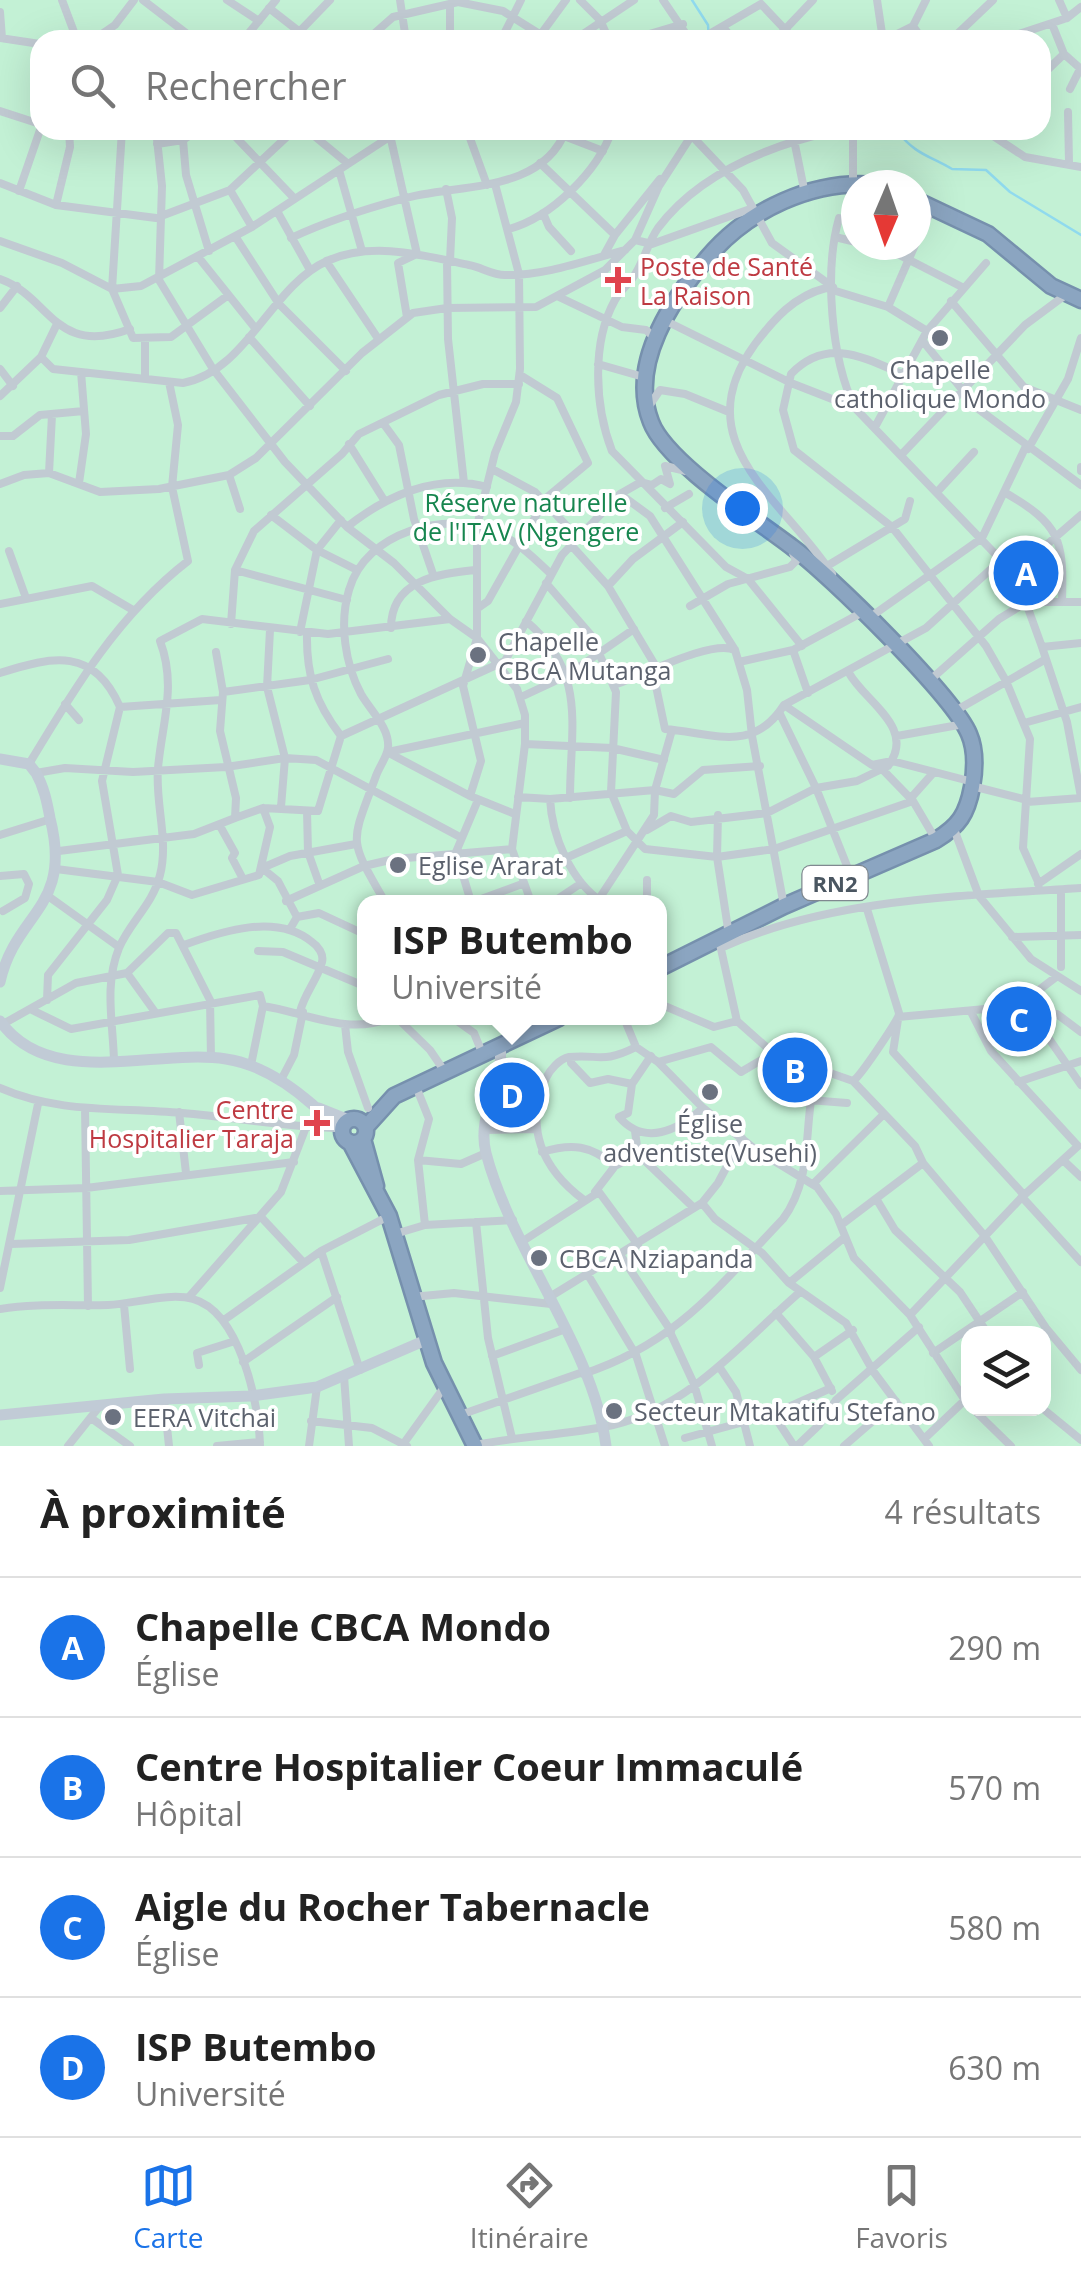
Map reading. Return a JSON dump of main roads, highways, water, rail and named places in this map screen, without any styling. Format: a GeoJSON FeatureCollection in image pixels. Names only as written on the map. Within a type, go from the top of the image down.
{"type":"FeatureCollection","features":[{"type":"Feature","properties":{"kind":"highway","name":"RN2"},"geometry":{"type":"LineString","coordinates":[[667,965],[724,941],[784,906],[936,840],[954,829],[968,808],[974,747],[960,718],[893,644],[789,544],[698,474],[656,432],[648,409],[648,378],[662,319],[728,234],[754,211],[841,186]]}},
{"type":"Feature","properties":{"kind":"highway"},"geometry":{"type":"LineString","coordinates":[[931,207],[988,234],[1064,296],[1081,300]]}},
{"type":"Feature","properties":{"kind":"highway"},"geometry":{"type":"LineString","coordinates":[[475,1446],[426,1340],[389,1216],[378,1197],[373,1164],[354,1127],[415,1084],[544,1025]]}},
{"type":"Feature","properties":{"kind":"waterway"},"geometry":{"type":"LineString","coordinates":[[692,0],[708,30]]}},
{"type":"Feature","properties":{"kind":"waterway"},"geometry":{"type":"LineString","coordinates":[[905,140],[952,169],[986,170],[1010,192],[1081,235]]}},
{"type":"Feature","properties":{"kind":"place","name":"Poste de Santé La Raison"},"geometry":{"type":"Point","coordinates":[618,280]}},
{"type":"Feature","properties":{"kind":"place","name":"Chapelle catholique Mondo"},"geometry":{"type":"Point","coordinates":[940,338]}},
{"type":"Feature","properties":{"kind":"place","name":"Chapelle CBCA Mondo"},"geometry":{"type":"Point","coordinates":[1026,573]}},
{"type":"Feature","properties":{"kind":"place","name":"Chapelle CBCA Mutanga"},"geometry":{"type":"Point","coordinates":[478,655]}},
{"type":"Feature","properties":{"kind":"place","name":"Eglise Ararat"},"geometry":{"type":"Point","coordinates":[398,865]}},
{"type":"Feature","properties":{"kind":"place","name":"Aigle du Rocher Tabernacle"},"geometry":{"type":"Point","coordinates":[1019,1019]}},
{"type":"Feature","properties":{"kind":"place","name":"Centre Hospitalier Coeur Immaculé"},"geometry":{"type":"Point","coordinates":[795,1070]}},
{"type":"Feature","properties":{"kind":"place","name":"Église adventiste(Vusehi)"},"geometry":{"type":"Point","coordinates":[710,1092]}},
{"type":"Feature","properties":{"kind":"place","name":"ISP Butembo"},"geometry":{"type":"Point","coordinates":[512,1095]}},
{"type":"Feature","properties":{"kind":"place","name":"Centre Hospitalier Taraja"},"geometry":{"type":"Point","coordinates":[317,1123]}},
{"type":"Feature","properties":{"kind":"place","name":"CBCA Nziapanda"},"geometry":{"type":"Point","coordinates":[539,1258]}},
{"type":"Feature","properties":{"kind":"place","name":"Secteur Mtakatifu Stefano"},"geometry":{"type":"Point","coordinates":[614,1411]}},
{"type":"Feature","properties":{"kind":"place","name":"EERA Vitchai"},"geometry":{"type":"Point","coordinates":[113,1417]}},
{"type":"Feature","properties":{"kind":"park label","name":"Réserve naturelle de l'ITAV (Ngengere"},"geometry":{"type":"Point","coordinates":[526,516]}}]}
